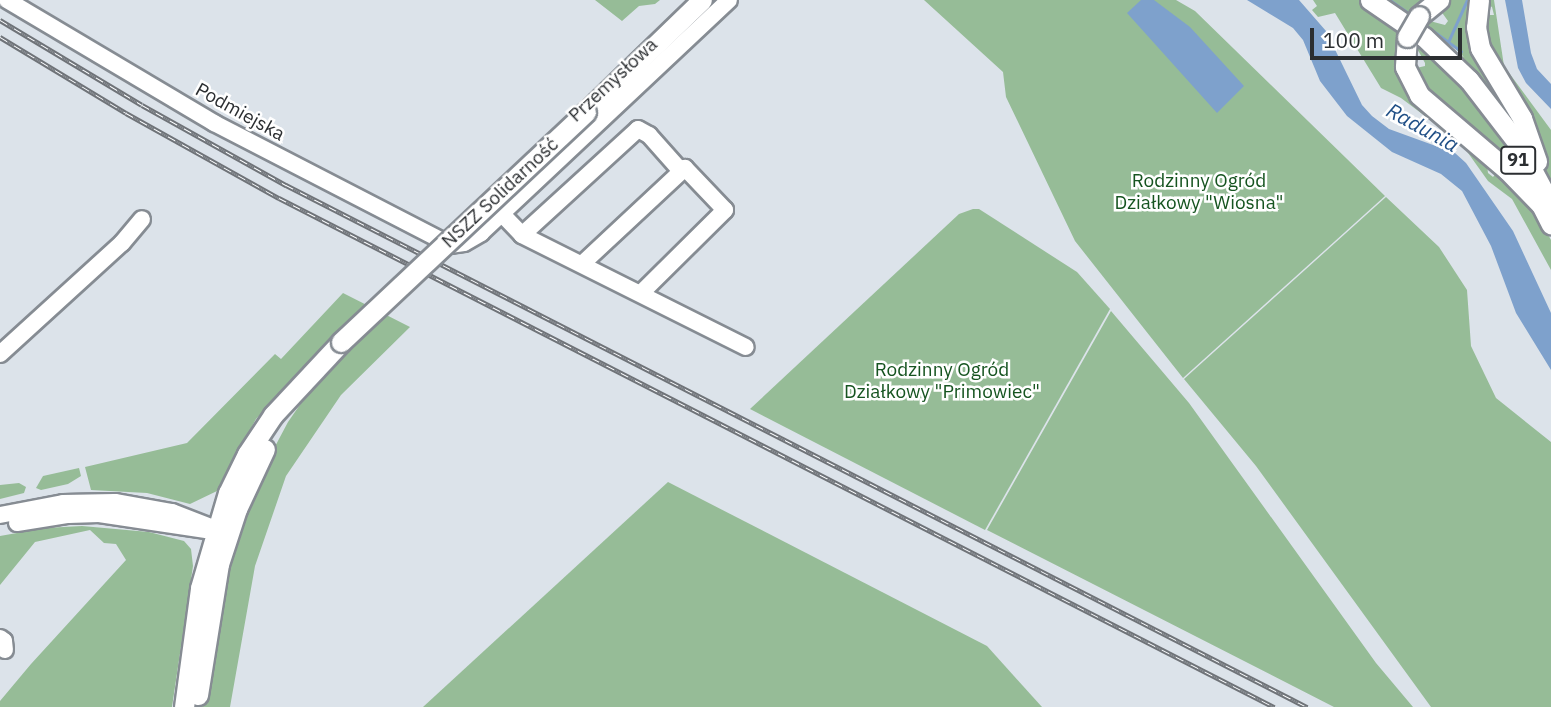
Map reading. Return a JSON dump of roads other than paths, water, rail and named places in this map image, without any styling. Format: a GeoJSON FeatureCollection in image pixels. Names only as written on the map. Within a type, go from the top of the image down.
{"type":"FeatureCollection","features":[{"type":"Feature","properties":{"kind":"main road","name":"NSZZ Solidarność"},"geometry":{"type":"LineString","coordinates":[[184,707],[200,589],[247,454],[273,415],[341,342],[702,0]]}},
{"type":"Feature","properties":{"kind":"main road","name":"91"},"geometry":{"type":"LineString","coordinates":[[1370,0],[1436,47],[1469,80],[1519,145],[1548,209]]}},
{"type":"Feature","properties":{"kind":"main road"},"geometry":{"type":"LineString","coordinates":[[1439,0],[1419,16],[1407,37],[1405,67],[1419,95],[1548,209]]}},
{"type":"Feature","properties":{"kind":"main road"},"geometry":{"type":"LineString","coordinates":[[1479,0],[1476,27],[1480,48],[1527,129],[1548,209]]}},
{"type":"Feature","properties":{"kind":"main road","name":"NSZZ Solidarność"},"geometry":{"type":"LineString","coordinates":[[196,707],[221,532]]}},
{"type":"Feature","properties":{"kind":"street","name":"Podmiejska"},"geometry":{"type":"LineString","coordinates":[[7,0],[214,123],[438,241],[460,244]]}},
{"type":"Feature","properties":{"kind":"street","name":"Przemysłowa"},"geometry":{"type":"LineString","coordinates":[[460,244],[472,239],[501,213],[729,0]]}},
{"type":"Feature","properties":{"kind":"street"},"geometry":{"type":"LineString","coordinates":[[522,235],[638,130],[649,135],[681,171]]}},
{"type":"Feature","properties":{"kind":"street"},"geometry":{"type":"LineString","coordinates":[[582,264],[685,168],[725,210],[641,293]]}},
{"type":"Feature","properties":{"kind":"street"},"geometry":{"type":"LineString","coordinates":[[501,213],[522,235],[746,347]]}},
{"type":"Feature","properties":{"kind":"street"},"geometry":{"type":"LineString","coordinates":[[0,354],[122,243],[142,219]]}},
{"type":"Feature","properties":{"kind":"street"},"geometry":{"type":"LineString","coordinates":[[0,515],[63,503],[115,502],[172,512],[221,532]]}},
{"type":"Feature","properties":{"kind":"street"},"geometry":{"type":"LineString","coordinates":[[0,526],[47,517],[99,514],[162,522],[191,530],[221,532]]}},
{"type":"Feature","properties":{"kind":"water"},"geometry":{"type":"Polygon","coordinates":[[[1141,0],[1154,0],[1190,27],[1244,86],[1217,113],[1127,13],[1141,0]]]}},
{"type":"Feature","properties":{"kind":"water"},"geometry":{"type":"Polygon","coordinates":[[[1247,0],[1299,0],[1326,31],[1362,105],[1372,116],[1389,129],[1455,153],[1466,163],[1513,231],[1551,313],[1551,370],[1516,313],[1491,246],[1462,191],[1441,174],[1392,152],[1347,116],[1320,81],[1303,40],[1293,28],[1247,0]]]}},
{"type":"Feature","properties":{"kind":"water"},"geometry":{"type":"Polygon","coordinates":[[[1505,0],[1522,0],[1531,53],[1537,69],[1551,84],[1551,109],[1526,83],[1518,68],[1505,0]]]}},
{"type":"Feature","properties":{"kind":"waterway"},"geometry":{"type":"LineString","coordinates":[[1390,0],[1410,14]]}},
{"type":"Feature","properties":{"kind":"waterway"},"geometry":{"type":"LineString","coordinates":[[1449,40],[1467,0]]}},
{"type":"Feature","properties":{"kind":"waterway"},"geometry":{"type":"LineString","coordinates":[[1424,24],[1461,51]]}},
{"type":"Feature","properties":{"kind":"railway"},"geometry":{"type":"LineString","coordinates":[[0,20],[142,105],[286,185],[1307,707]]}},
{"type":"Feature","properties":{"kind":"railway"},"geometry":{"type":"LineString","coordinates":[[0,37],[126,113],[279,198],[1274,707]]}},
{"type":"Feature","properties":{"kind":"water label","name":"Radunia"},"geometry":{"type":"Point","coordinates":[1423,127]}},
{"type":"Feature","properties":{"kind":"park label","name":"Rodzinny Ogród Działkowy \"Wiosna\""},"geometry":{"type":"Point","coordinates":[1199,192]}},
{"type":"Feature","properties":{"kind":"park label","name":"Rodzinny Ogród Działkowy \"Primowiec\""},"geometry":{"type":"Point","coordinates":[942,381]}}]}
